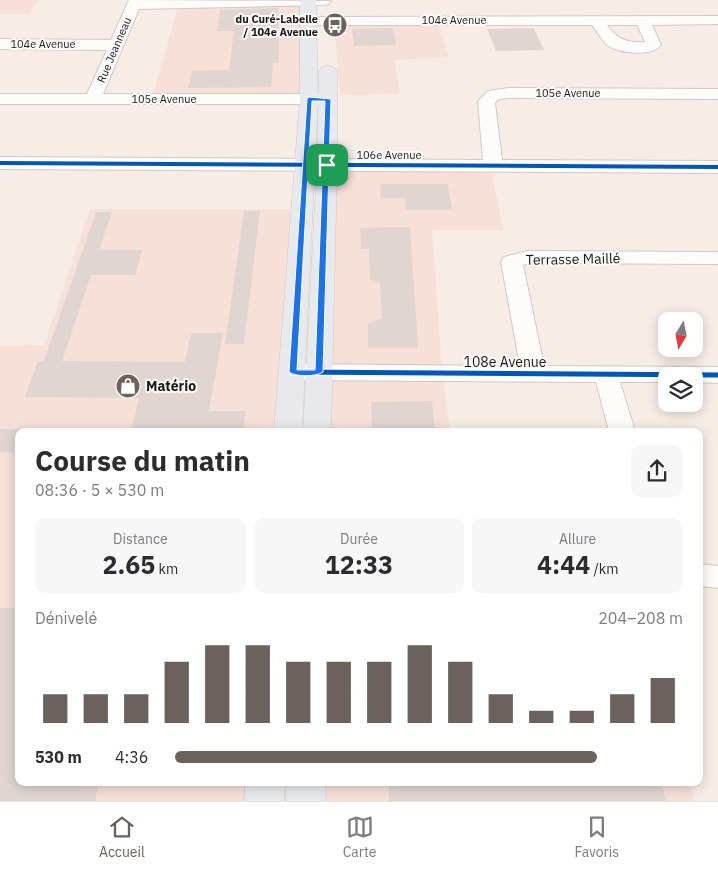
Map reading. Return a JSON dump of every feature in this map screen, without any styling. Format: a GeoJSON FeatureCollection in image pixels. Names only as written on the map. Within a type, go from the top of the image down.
{"type":"FeatureCollection","features":[{"type":"Feature","properties":{"kind":"main road"},"geometry":{"type":"LineString","coordinates":[[317,7],[319,99],[327,165],[317,428]]}},
{"type":"Feature","properties":{"kind":"main road"},"geometry":{"type":"LineString","coordinates":[[288,428],[304,164],[319,99]]}},
{"type":"Feature","properties":{"kind":"main road"},"geometry":{"type":"LineString","coordinates":[[264,801],[265,786]]}},
{"type":"Feature","properties":{"kind":"main road"},"geometry":{"type":"LineString","coordinates":[[306,786],[306,801]]}},
{"type":"Feature","properties":{"kind":"street","name":"104e Avenue"},"geometry":{"type":"LineString","coordinates":[[134,3],[317,7],[598,20],[718,20]]}},
{"type":"Feature","properties":{"kind":"street","name":"Rue Jeanneau"},"geometry":{"type":"LineString","coordinates":[[93,99],[134,3]]}},
{"type":"Feature","properties":{"kind":"street"},"geometry":{"type":"LineString","coordinates":[[598,20],[616,45],[648,47],[653,45],[653,42],[642,20]]}},
{"type":"Feature","properties":{"kind":"street","name":"104e Avenue"},"geometry":{"type":"LineString","coordinates":[[0,44],[116,45]]}},
{"type":"Feature","properties":{"kind":"street","name":"105e Avenue"},"geometry":{"type":"LineString","coordinates":[[493,165],[486,101],[494,95],[509,93],[718,94]]}},
{"type":"Feature","properties":{"kind":"street","name":"105e Avenue"},"geometry":{"type":"LineString","coordinates":[[0,99],[319,99]]}},
{"type":"Feature","properties":{"kind":"street","name":"106e Avenue"},"geometry":{"type":"LineString","coordinates":[[0,162],[718,167]]}},
{"type":"Feature","properties":{"kind":"street","name":"Terrasse Maillé"},"geometry":{"type":"LineString","coordinates":[[534,374],[512,262],[528,257],[718,258]]}},
{"type":"Feature","properties":{"kind":"street","name":"108e Avenue"},"geometry":{"type":"LineString","coordinates":[[293,372],[718,375]]}},
{"type":"Feature","properties":{"kind":"street"},"geometry":{"type":"LineString","coordinates":[[606,374],[621,428]]}},
{"type":"Feature","properties":{"kind":"street"},"geometry":{"type":"LineString","coordinates":[[703,575],[718,577]]}},
{"type":"Feature","properties":{"kind":"shaded area"},"geometry":{"type":"Polygon","coordinates":[[[0,0],[39,0],[28,14],[0,14],[0,0]]]}},
{"type":"Feature","properties":{"kind":"shaded area"},"geometry":{"type":"Polygon","coordinates":[[[180,0],[305,0],[308,96],[152,97],[180,0]]]}},
{"type":"Feature","properties":{"kind":"shaded area"},"geometry":{"type":"Polygon","coordinates":[[[334,22],[438,23],[449,57],[394,60],[400,94],[340,95],[334,22]]]}},
{"type":"Feature","properties":{"kind":"shaded area"},"geometry":{"type":"Polygon","coordinates":[[[335,168],[491,168],[503,230],[432,230],[442,369],[450,428],[328,428],[335,168]]]}},
{"type":"Feature","properties":{"kind":"shaded area"},"geometry":{"type":"Polygon","coordinates":[[[90,209],[298,209],[284,428],[15,428],[15,786],[260,786],[259,801],[0,801],[0,346],[44,345],[90,209]]]}},
{"type":"Feature","properties":{"kind":"shaded area"},"geometry":{"type":"Polygon","coordinates":[[[318,786],[690,786],[694,801],[318,801],[318,786]]]}},
{"type":"Feature","properties":{"kind":"building"},"geometry":{"type":"Polygon","coordinates":[[[278,8],[279,63],[273,63],[271,87],[188,88],[192,71],[229,70],[234,31],[217,31],[220,10],[278,8]]]}},
{"type":"Feature","properties":{"kind":"building"},"geometry":{"type":"Polygon","coordinates":[[[393,28],[396,45],[354,46],[352,29],[393,28]]]}},
{"type":"Feature","properties":{"kind":"building"},"geometry":{"type":"Polygon","coordinates":[[[534,28],[544,50],[496,51],[487,29],[534,28]]]}},
{"type":"Feature","properties":{"kind":"building"},"geometry":{"type":"Polygon","coordinates":[[[380,184],[448,184],[452,210],[406,210],[405,198],[381,198],[380,184]]]}},
{"type":"Feature","properties":{"kind":"building"},"geometry":{"type":"Polygon","coordinates":[[[244,211],[260,211],[244,344],[225,344],[244,211]]]}},
{"type":"Feature","properties":{"kind":"building"},"geometry":{"type":"Polygon","coordinates":[[[96,212],[112,212],[99,250],[142,250],[135,275],[91,275],[62,361],[185,362],[191,333],[223,333],[209,411],[246,411],[243,428],[132,428],[139,398],[25,397],[38,361],[44,361],[96,212]]]}},
{"type":"Feature","properties":{"kind":"building"},"geometry":{"type":"Polygon","coordinates":[[[410,227],[418,348],[368,348],[368,324],[382,318],[380,283],[370,279],[369,249],[361,249],[360,228],[410,227]]]}},
{"type":"Feature","properties":{"kind":"building"},"geometry":{"type":"Polygon","coordinates":[[[432,401],[435,428],[372,428],[371,402],[432,401]]]}},
{"type":"Feature","properties":{"kind":"building"},"geometry":{"type":"Polygon","coordinates":[[[0,429],[15,429],[15,453],[0,452],[0,429]]]}},
{"type":"Feature","properties":{"kind":"building"},"geometry":{"type":"Polygon","coordinates":[[[0,608],[15,608],[15,786],[98,786],[95,801],[0,801],[0,608]]]}},
{"type":"Feature","properties":{"kind":"building"},"geometry":{"type":"Polygon","coordinates":[[[389,786],[662,786],[666,801],[389,801],[389,786]]]}},
{"type":"Feature","properties":{"kind":"cycle path"},"geometry":{"type":"LineString","coordinates":[[0,163],[718,167]]}},
{"type":"Feature","properties":{"kind":"cycle path"},"geometry":{"type":"LineString","coordinates":[[293,372],[718,375]]}},
{"type":"Feature","properties":{"kind":"place","name":"du Curé-Labelle / 104e Avenue"},"geometry":{"type":"Point","coordinates":[335,25]}},
{"type":"Feature","properties":{"kind":"place","name":"Matério"},"geometry":{"type":"Point","coordinates":[128,386]}},
{"type":"Feature","properties":{"kind":"route"},"geometry":{"type":"LineString","coordinates":[[309,99],[328,99],[327,165],[319,372],[293,372],[309,99]]}}]}
